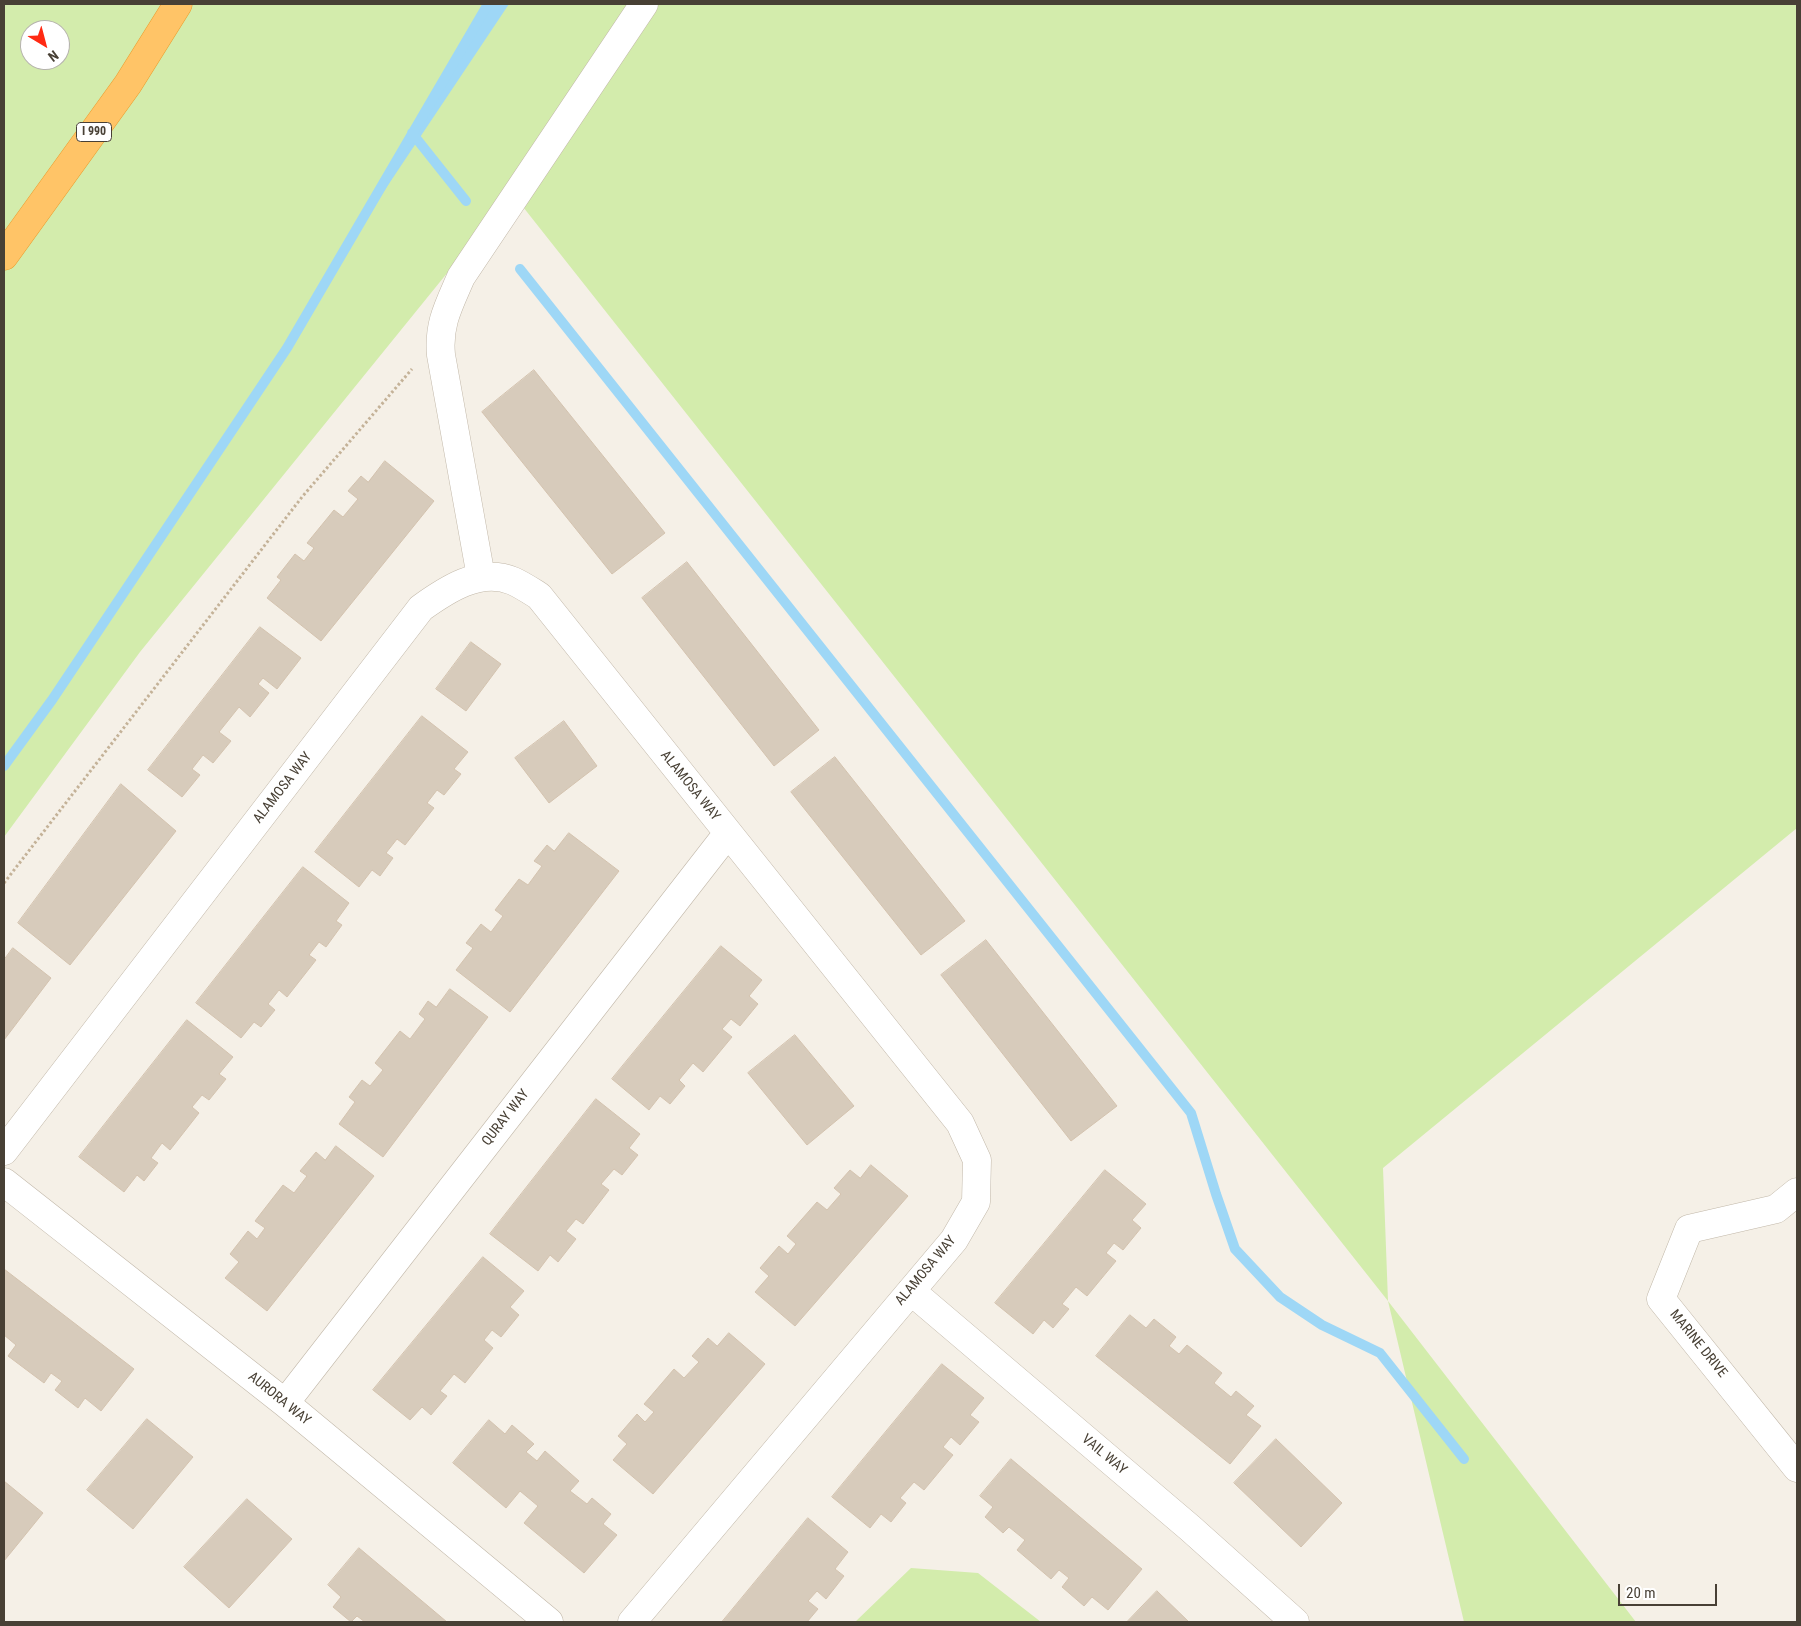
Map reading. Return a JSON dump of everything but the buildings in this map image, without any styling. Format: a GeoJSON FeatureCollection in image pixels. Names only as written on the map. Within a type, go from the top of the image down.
{"type":"FeatureCollection","features":[{"type":"Feature","properties":{"kind":"highway","name":"I 990"},"geometry":{"type":"LineString","coordinates":[[4,256],[128,84],[178,4]]}},
{"type":"Feature","properties":{"kind":"highway"},"geometry":{"type":"LineString","coordinates":[[4,273],[20,233]]}},
{"type":"Feature","properties":{"kind":"street"},"geometry":{"type":"LineString","coordinates":[[481,577],[439,336],[446,312],[461,277],[644,4]]}},
{"type":"Feature","properties":{"kind":"street","name":"ALAMOSA WAY"},"geometry":{"type":"LineString","coordinates":[[4,1151],[421,608],[448,588],[481,577],[512,580],[540,596],[960,1123],[977,1160],[976,1202],[954,1240],[632,1622]]}},
{"type":"Feature","properties":{"kind":"street","name":"QURAY WAY"},"geometry":{"type":"LineString","coordinates":[[285,1403],[728,833]]}},
{"type":"Feature","properties":{"kind":"street","name":"AURORA WAY"},"geometry":{"type":"LineString","coordinates":[[4,1182],[285,1403],[549,1622]]}},
{"type":"Feature","properties":{"kind":"street","name":"MARINE DRIVE"},"geometry":{"type":"LineString","coordinates":[[1797,1192],[1776,1209],[1688,1229],[1662,1299],[1797,1468]]}},
{"type":"Feature","properties":{"kind":"street","name":"VAIL WAY"},"geometry":{"type":"LineString","coordinates":[[910,1291],[1190,1528],[1295,1622]]}},
{"type":"Feature","properties":{"kind":"path"},"geometry":{"type":"LineString","coordinates":[[4,883],[302,497],[439,336]]}},
{"type":"Feature","properties":{"kind":"green space"},"geometry":{"type":"Polygon","coordinates":[[[4,4],[1797,4],[1797,828],[1383,1168],[1388,1301],[512,193],[140,652],[4,837],[4,4]]]}},
{"type":"Feature","properties":{"kind":"green space"},"geometry":{"type":"Polygon","coordinates":[[[1388,1301],[1636,1622],[1464,1622],[1388,1301]]]}},
{"type":"Feature","properties":{"kind":"green space"},"geometry":{"type":"Polygon","coordinates":[[[911,1568],[978,1573],[1041,1622],[855,1622],[911,1568]]]}},
{"type":"Feature","properties":{"kind":"water"},"geometry":{"type":"Polygon","coordinates":[[[488,4],[509,4],[348,245],[488,4]]]}},
{"type":"Feature","properties":{"kind":"waterway"},"geometry":{"type":"LineString","coordinates":[[4,766],[52,700],[287,348],[488,4]]}},
{"type":"Feature","properties":{"kind":"waterway"},"geometry":{"type":"LineString","coordinates":[[412,133],[466,201]]}},
{"type":"Feature","properties":{"kind":"waterway"},"geometry":{"type":"LineString","coordinates":[[520,269],[1191,1113],[1235,1249],[1280,1297],[1322,1325],[1380,1353],[1464,1459]]}}]}
